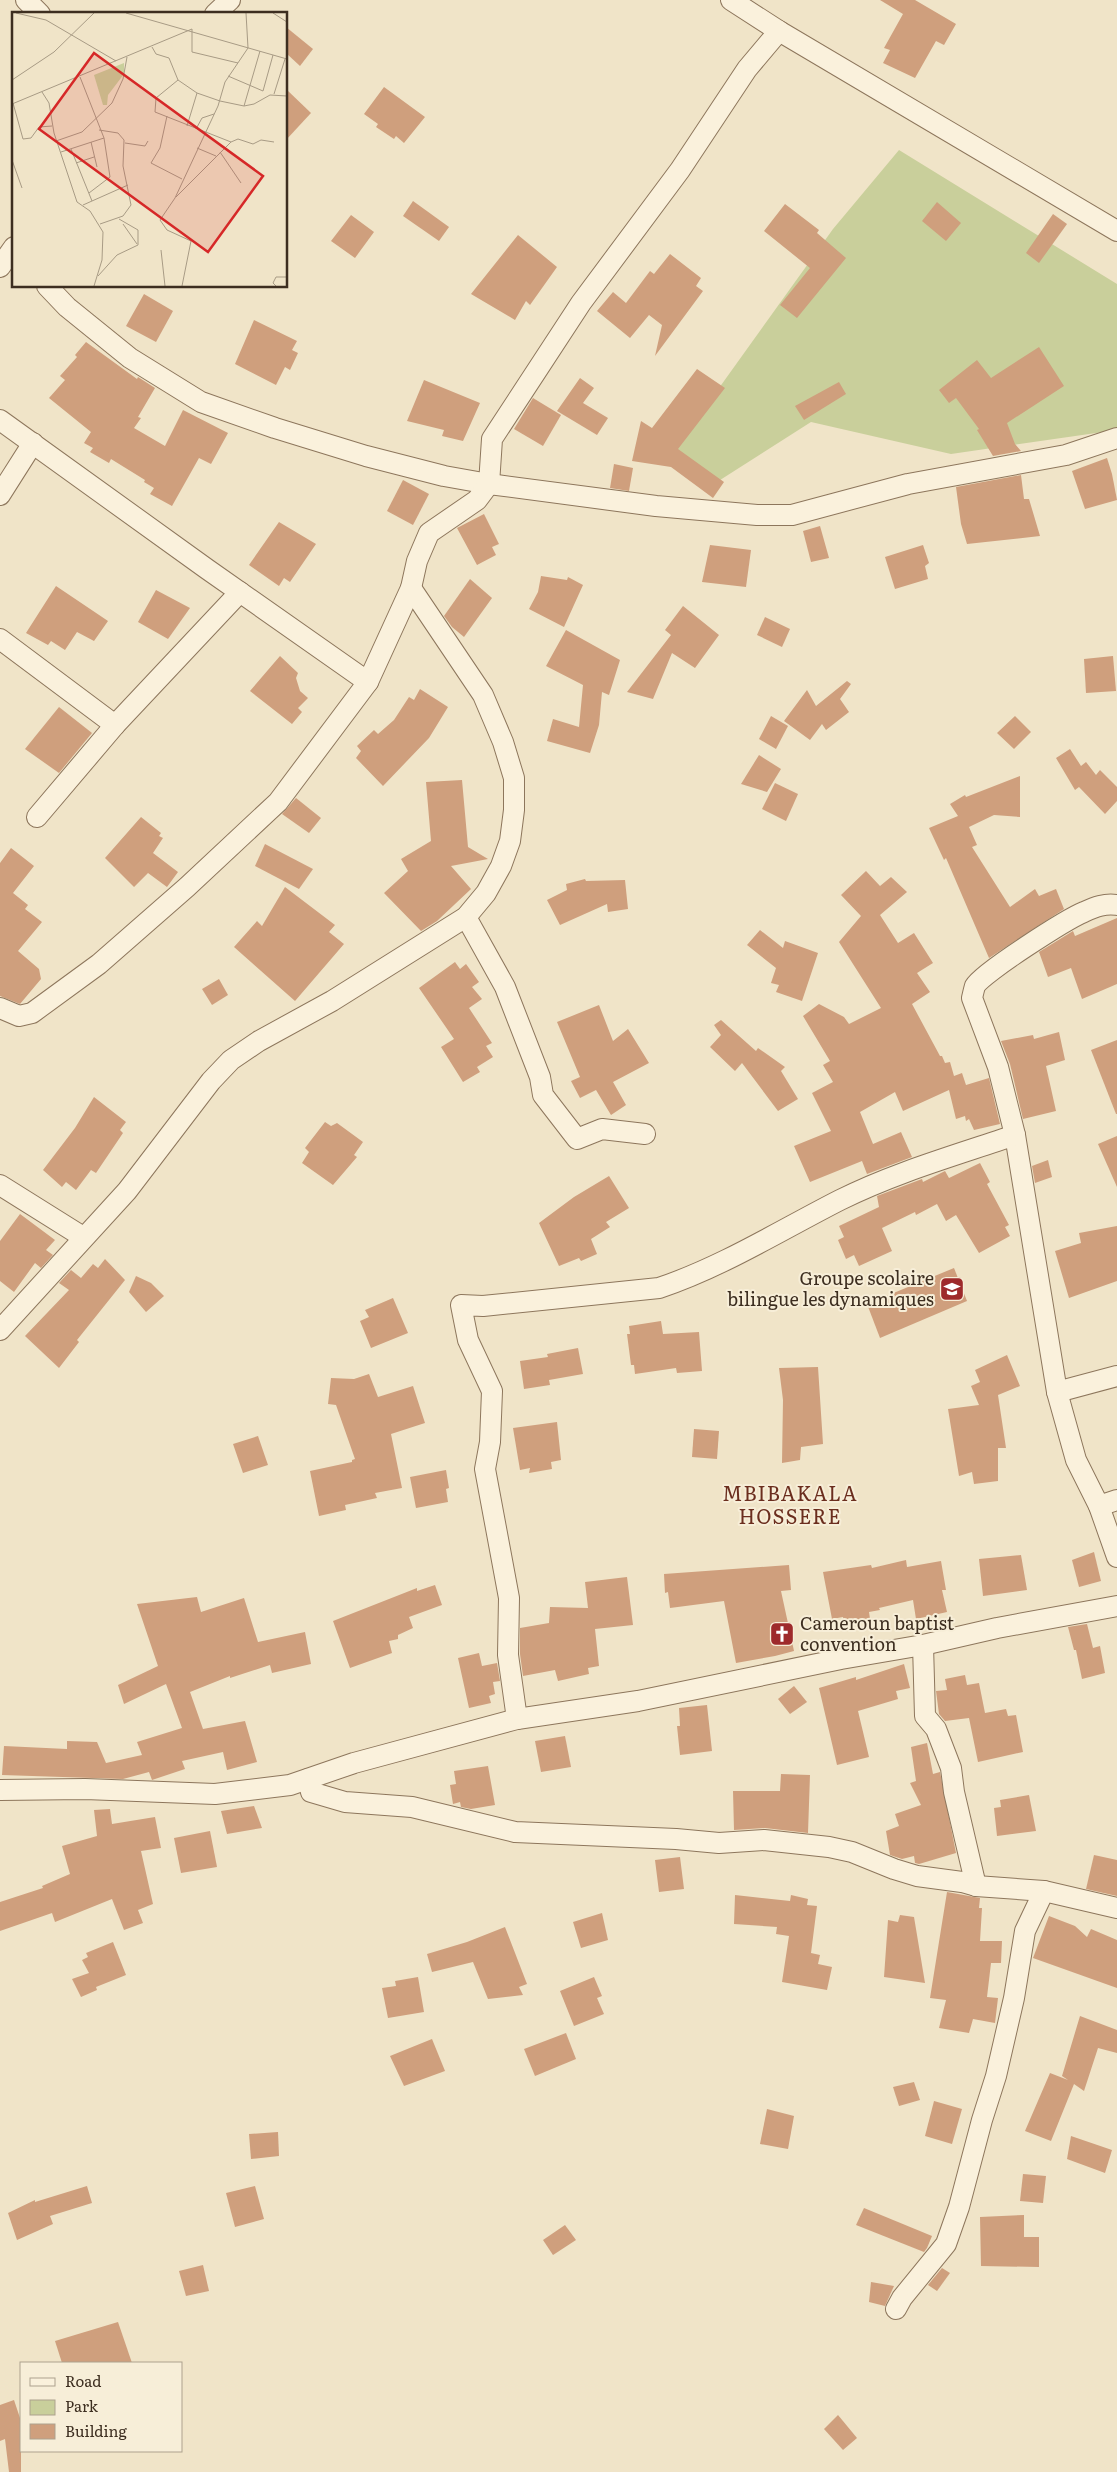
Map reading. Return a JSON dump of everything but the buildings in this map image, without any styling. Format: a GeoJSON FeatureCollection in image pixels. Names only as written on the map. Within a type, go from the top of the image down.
{"type":"FeatureCollection","features":[{"type":"Feature","properties":{"kind":"street"},"geometry":{"type":"LineString","coordinates":[[26,0],[38,12]]}},
{"type":"Feature","properties":{"kind":"street"},"geometry":{"type":"LineString","coordinates":[[217,12],[230,0]]}},
{"type":"Feature","properties":{"kind":"street"},"geometry":{"type":"LineString","coordinates":[[732,0],[780,31],[1117,231]]}},
{"type":"Feature","properties":{"kind":"street"},"geometry":{"type":"LineString","coordinates":[[0,1008],[19,1016],[32,1012],[99,964],[187,887],[278,802],[368,682],[411,588],[417,561],[429,534],[478,500],[489,484],[492,439],[581,303],[680,170],[748,69],[780,31]]}},
{"type":"Feature","properties":{"kind":"street"},"geometry":{"type":"LineString","coordinates":[[0,267],[12,251]]}},
{"type":"Feature","properties":{"kind":"street"},"geometry":{"type":"LineString","coordinates":[[49,288],[67,307],[130,358],[201,402],[275,428],[366,456],[444,476],[489,484],[656,506],[757,515],[792,515],[908,484],[1066,455],[1117,438]]}},
{"type":"Feature","properties":{"kind":"street"},"geometry":{"type":"LineString","coordinates":[[0,420],[368,682]]}},
{"type":"Feature","properties":{"kind":"street"},"geometry":{"type":"LineString","coordinates":[[0,495],[33,443]]}},
{"type":"Feature","properties":{"kind":"street"},"geometry":{"type":"LineString","coordinates":[[0,1330],[82,1237],[127,1191],[211,1081],[231,1060],[259,1041],[332,1001],[466,917],[486,893],[510,841],[514,810],[514,778],[503,742],[483,695],[411,588]]}},
{"type":"Feature","properties":{"kind":"street"},"geometry":{"type":"LineString","coordinates":[[37,817],[115,725],[240,592]]}},
{"type":"Feature","properties":{"kind":"street"},"geometry":{"type":"LineString","coordinates":[[0,639],[115,725]]}},
{"type":"Feature","properties":{"kind":"street"},"geometry":{"type":"LineString","coordinates":[[1117,905],[1106,903],[1082,912],[983,978],[975,986],[972,998],[998,1067],[1015,1135],[1058,1392],[1076,1460],[1108,1503],[1117,1557]]}},
{"type":"Feature","properties":{"kind":"street"},"geometry":{"type":"LineString","coordinates":[[466,917],[505,987],[540,1077],[543,1095],[578,1139],[602,1129],[645,1134]]}},
{"type":"Feature","properties":{"kind":"street"},"geometry":{"type":"LineString","coordinates":[[518,1719],[508,1655],[509,1598],[485,1469],[490,1442],[492,1391],[468,1340],[461,1305],[483,1306],[659,1288],[677,1282],[770,1237],[842,1199],[923,1166],[1015,1135]]}},
{"type":"Feature","properties":{"kind":"street"},"geometry":{"type":"LineString","coordinates":[[0,1185],[82,1237]]}},
{"type":"Feature","properties":{"kind":"street"},"geometry":{"type":"LineString","coordinates":[[1058,1392],[1117,1376]]}},
{"type":"Feature","properties":{"kind":"street"},"geometry":{"type":"LineString","coordinates":[[0,1790],[85,1789],[215,1794],[290,1785],[354,1763],[518,1719],[638,1701],[831,1661],[922,1645],[997,1628],[1117,1606]]}},
{"type":"Feature","properties":{"kind":"street"},"geometry":{"type":"LineString","coordinates":[[922,1645],[925,1716],[936,1729],[951,1768],[954,1792],[976,1886]]}},
{"type":"Feature","properties":{"kind":"street"},"geometry":{"type":"LineString","coordinates":[[308,1779],[311,1792],[345,1802],[412,1808],[515,1832],[676,1839],[719,1843],[764,1840],[829,1847],[852,1852],[909,1874],[976,1886],[1044,1891],[1117,1908]]}},
{"type":"Feature","properties":{"kind":"street"},"geometry":{"type":"LineString","coordinates":[[896,2309],[902,2298],[946,2244],[960,2207],[982,2120],[996,2076],[1014,1998],[1024,1931],[1044,1891]]}},
{"type":"Feature","properties":{"kind":"green space"},"geometry":{"type":"Polygon","coordinates":[[[899,150],[1117,284],[1117,430],[951,454],[811,422],[706,489],[676,448],[833,229],[899,150]]]}},
{"type":"Feature","properties":{"kind":"place","name":"Groupe scolaire bilingue les dynamiques"},"geometry":{"type":"Point","coordinates":[952,1289]}},
{"type":"Feature","properties":{"kind":"place","name":"Cameroun baptist convention"},"geometry":{"type":"Point","coordinates":[782,1634]}},
{"type":"Feature","properties":{"kind":"district","name":"MBIBAKALA HOSSERE"},"geometry":{"type":"Point","coordinates":[790,1506]}}]}
